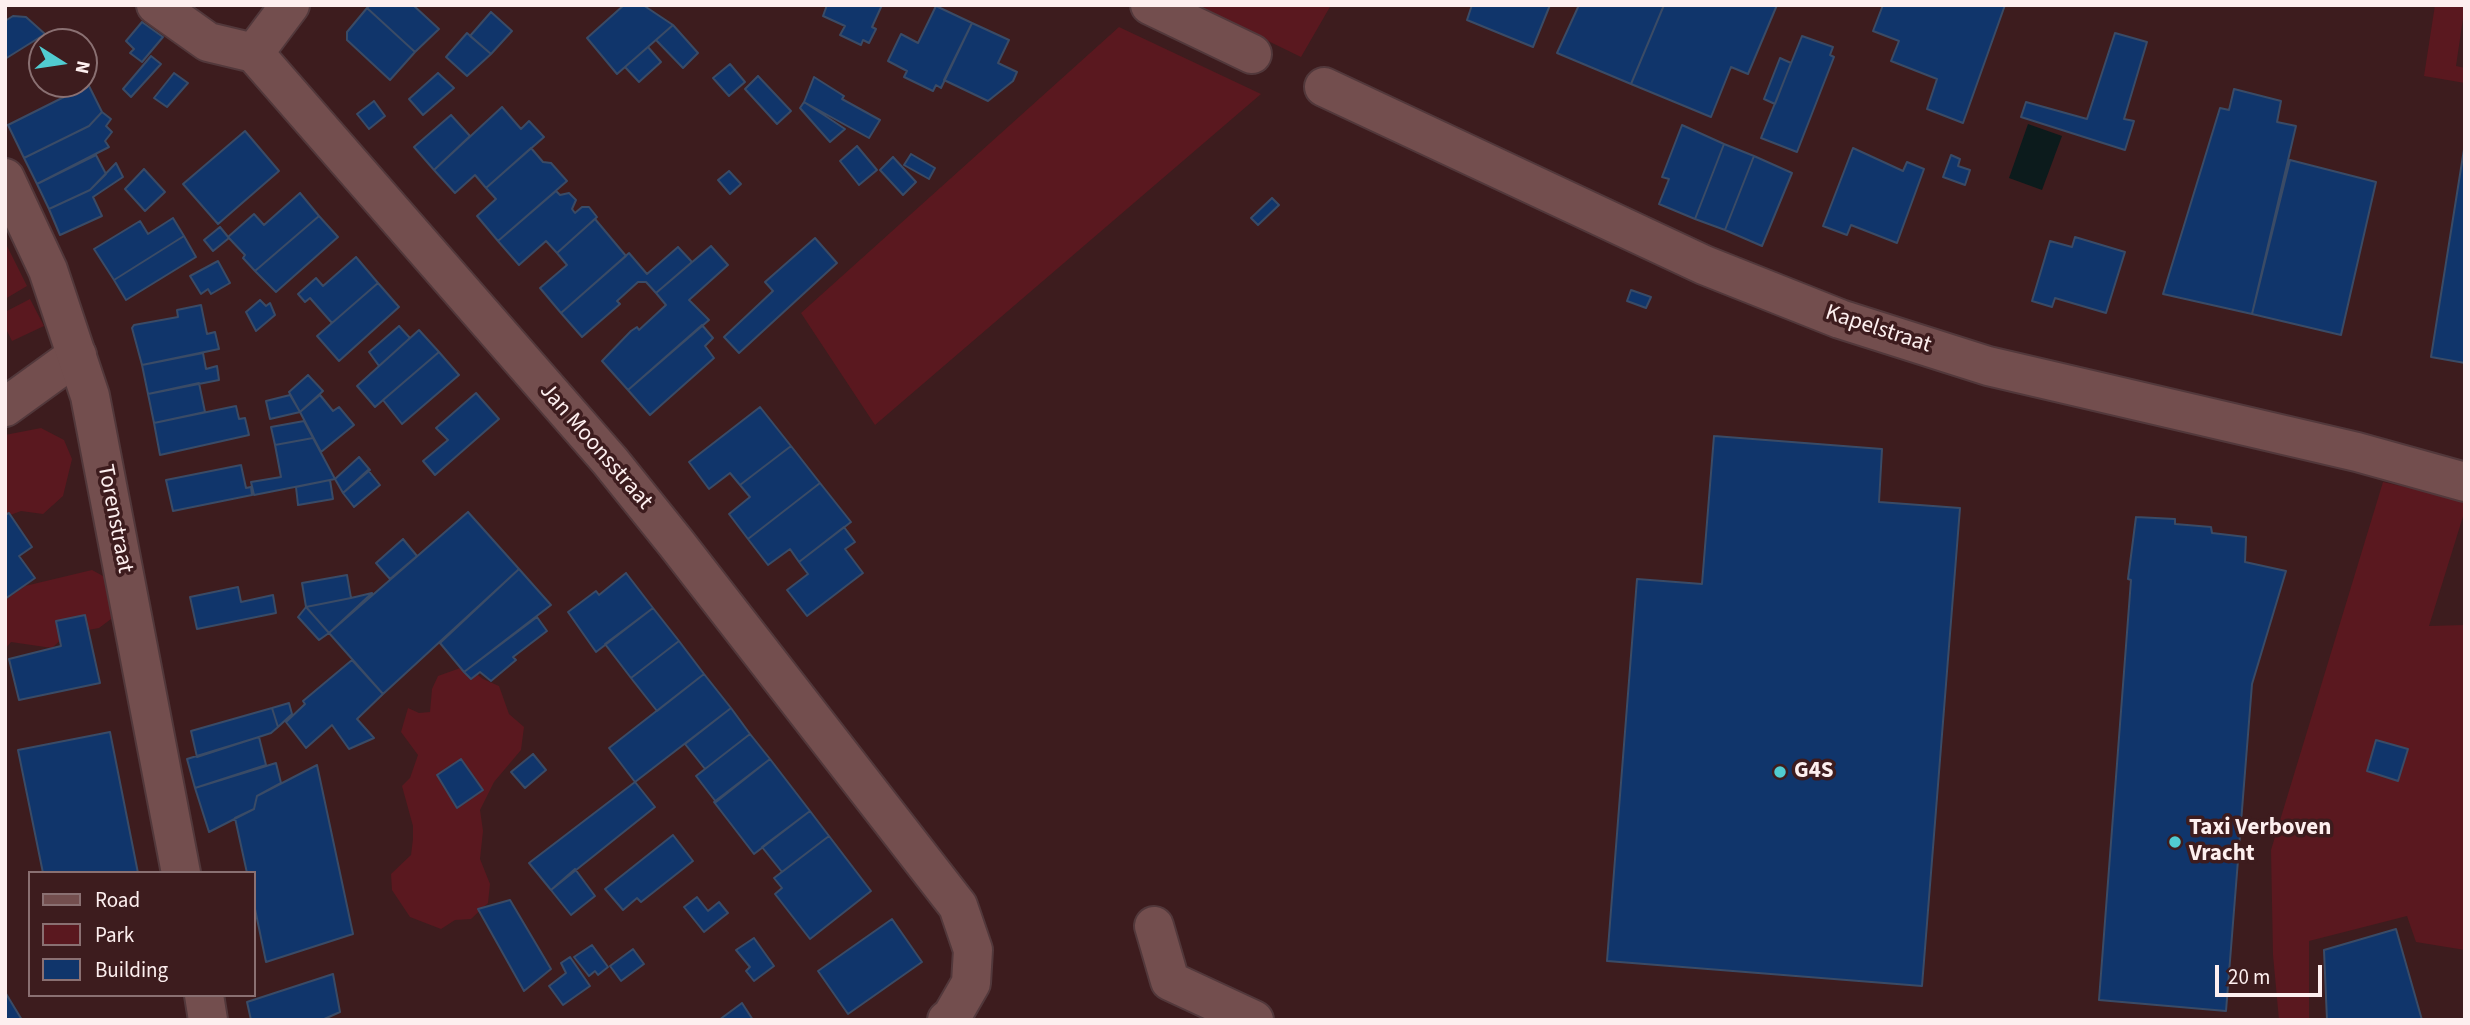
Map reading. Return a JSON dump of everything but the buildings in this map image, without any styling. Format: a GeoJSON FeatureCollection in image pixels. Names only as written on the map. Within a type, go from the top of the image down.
{"type":"FeatureCollection","features":[{"type":"Feature","properties":{"kind":"street"},"geometry":{"type":"LineString","coordinates":[[156,5],[208,42],[254,53],[290,5]]}},
{"type":"Feature","properties":{"kind":"street"},"geometry":{"type":"LineString","coordinates":[[1150,5],[1252,54]]}},
{"type":"Feature","properties":{"kind":"street","name":"Jan Moonsstraat"},"geometry":{"type":"LineString","coordinates":[[254,53],[610,461],[958,906],[973,950],[971,983],[953,1016],[947,1020]]}},
{"type":"Feature","properties":{"kind":"street","name":"Kapelstraat"},"geometry":{"type":"LineString","coordinates":[[1324,87],[1704,265],[1840,319],[1988,366],[2357,452],[2465,482]]}},
{"type":"Feature","properties":{"kind":"street","name":"Torenstraat"},"geometry":{"type":"LineString","coordinates":[[5,178],[48,270],[90,396],[181,871]]}},
{"type":"Feature","properties":{"kind":"street"},"geometry":{"type":"LineString","coordinates":[[5,407],[77,355]]}},
{"type":"Feature","properties":{"kind":"street"},"geometry":{"type":"LineString","coordinates":[[1154,926],[1170,981],[1254,1020]]}},
{"type":"Feature","properties":{"kind":"street"},"geometry":{"type":"LineString","coordinates":[[204,997],[208,1020]]}},
{"type":"Feature","properties":{"kind":"green space"},"geometry":{"type":"Polygon","coordinates":[[[1194,5],[1331,5],[1301,57],[1194,5]]]}},
{"type":"Feature","properties":{"kind":"green space"},"geometry":{"type":"Polygon","coordinates":[[[2435,5],[2465,5],[2456,66],[2465,68],[2465,83],[2424,76],[2435,5]]]}},
{"type":"Feature","properties":{"kind":"green space"},"geometry":{"type":"Polygon","coordinates":[[[1119,27],[1261,94],[875,425],[801,313],[1119,27]]]}},
{"type":"Feature","properties":{"kind":"green space"},"geometry":{"type":"Polygon","coordinates":[[[5,242],[27,286],[5,299],[5,242]]]}},
{"type":"Feature","properties":{"kind":"green space"},"geometry":{"type":"Polygon","coordinates":[[[30,299],[44,326],[12,341],[5,327],[5,312],[30,299]]]}},
{"type":"Feature","properties":{"kind":"green space"},"geometry":{"type":"Polygon","coordinates":[[[41,428],[64,440],[72,459],[63,496],[43,514],[21,511],[5,517],[5,435],[41,428]]]}},
{"type":"Feature","properties":{"kind":"green space"},"geometry":{"type":"Polygon","coordinates":[[[2383,482],[2465,500],[2465,510],[2429,626],[2465,625],[2465,950],[2416,942],[2407,916],[2309,941],[2309,1020],[2279,1020],[2273,955],[2271,850],[2383,482]]]}},
{"type":"Feature","properties":{"kind":"green space"},"geometry":{"type":"Polygon","coordinates":[[[92,570],[114,582],[116,603],[111,619],[99,628],[67,634],[52,648],[11,642],[5,649],[5,600],[25,586],[92,570]]]}},
{"type":"Feature","properties":{"kind":"green space"},"geometry":{"type":"Polygon","coordinates":[[[466,666],[483,679],[499,686],[509,714],[524,727],[521,750],[494,782],[480,810],[483,831],[480,859],[490,884],[488,903],[471,919],[455,920],[441,929],[410,917],[392,890],[391,874],[411,855],[413,826],[402,786],[410,778],[418,755],[401,732],[408,708],[419,713],[430,712],[432,689],[438,676],[466,666]]]}},
{"type":"Feature","properties":{"kind":"shaded area"},"geometry":{"type":"Polygon","coordinates":[[[2028,124],[2062,136],[2042,190],[2009,178],[2028,124]]]}},
{"type":"Feature","properties":{"kind":"place","name":"G4S"},"geometry":{"type":"Point","coordinates":[1780,772]}},
{"type":"Feature","properties":{"kind":"place","name":"Taxi Verboven Vracht"},"geometry":{"type":"Point","coordinates":[2175,842]}}]}
